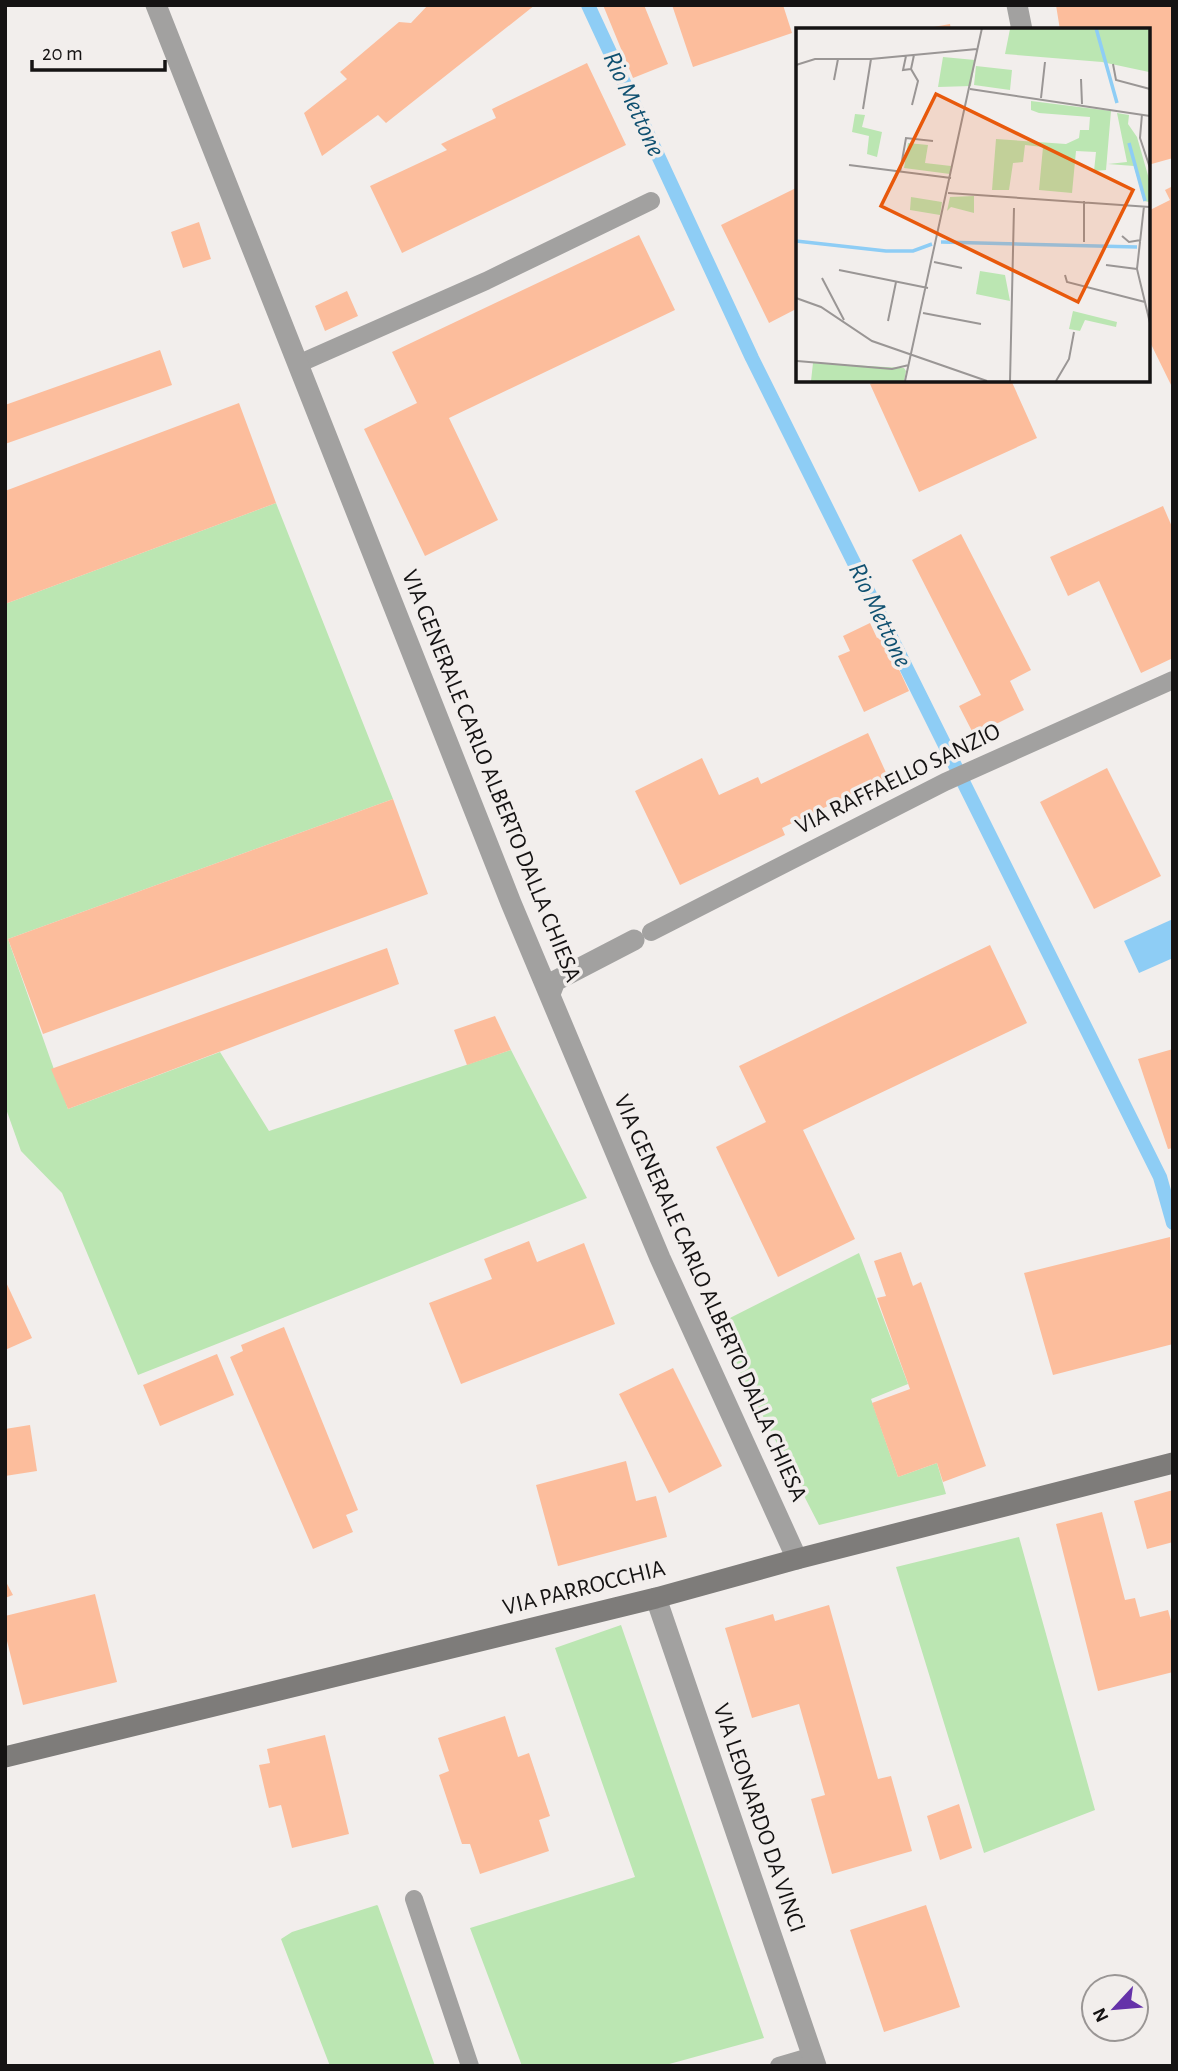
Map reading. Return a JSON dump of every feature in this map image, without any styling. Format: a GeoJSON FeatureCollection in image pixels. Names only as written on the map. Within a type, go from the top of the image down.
{"type":"FeatureCollection","features":[{"type":"Feature","properties":{"kind":"street","name":"VIA GENERALE CARLO ALBERTO DALLA CHIESA"},"geometry":{"type":"LineString","coordinates":[[156,5],[550,994],[660,1258],[797,1559]]}},
{"type":"Feature","properties":{"kind":"street"},"geometry":{"type":"LineString","coordinates":[[1017,5],[1022,28]]}},
{"type":"Feature","properties":{"kind":"street","name":"VIA RAFFAELLO SANZIO"},"geometry":{"type":"LineString","coordinates":[[550,994],[555,981],[642,936]]}},
{"type":"Feature","properties":{"kind":"street","name":"VIA PARROCCHIA"},"geometry":{"type":"LineString","coordinates":[[5,1757],[656,1598],[797,1559],[1173,1463]]}},
{"type":"Feature","properties":{"kind":"street","name":"VIA LEONARDO DA VINCI"},"geometry":{"type":"LineString","coordinates":[[656,1598],[815,2061]]}},
{"type":"Feature","properties":{"kind":"lane"},"geometry":{"type":"LineString","coordinates":[[298,364],[486,281],[651,201]]}},
{"type":"Feature","properties":{"kind":"lane","name":"VIA RAFFAELLO SANZIO"},"geometry":{"type":"LineString","coordinates":[[642,936],[946,782],[1173,680]]}},
{"type":"Feature","properties":{"kind":"lane"},"geometry":{"type":"LineString","coordinates":[[414,1899],[470,2066]]}},
{"type":"Feature","properties":{"kind":"lane","name":"VIA LEONARDO DA VINCI"},"geometry":{"type":"LineString","coordinates":[[779,2066],[815,2061]]}},
{"type":"Feature","properties":{"kind":"green space"},"geometry":{"type":"Polygon","coordinates":[[[276,503],[393,799],[8,939],[68,1109],[220,1052],[269,1131],[511,1050],[587,1198],[138,1375],[62,1193],[21,1151],[5,1106],[5,604],[276,503]]]}},
{"type":"Feature","properties":{"kind":"green space"},"geometry":{"type":"Polygon","coordinates":[[[859,1253],[908,1384],[871,1399],[898,1477],[937,1463],[946,1494],[819,1525],[716,1325],[859,1253]]]}},
{"type":"Feature","properties":{"kind":"green space"},"geometry":{"type":"Polygon","coordinates":[[[1019,1537],[1095,1810],[984,1853],[896,1567],[1019,1537]]]}},
{"type":"Feature","properties":{"kind":"green space"},"geometry":{"type":"Polygon","coordinates":[[[621,1625],[764,2038],[662,2066],[522,2066],[470,1928],[635,1877],[555,1648],[621,1625]]]}},
{"type":"Feature","properties":{"kind":"green space"},"geometry":{"type":"Polygon","coordinates":[[[377,1905],[435,2066],[330,2066],[281,1939],[292,1932],[377,1905]]]}},
{"type":"Feature","properties":{"kind":"water"},"geometry":{"type":"Polygon","coordinates":[[[1173,919],[1173,958],[1139,973],[1124,941],[1173,919]]]}},
{"type":"Feature","properties":{"kind":"building"},"geometry":{"type":"Polygon","coordinates":[[[428,5],[535,5],[386,123],[378,115],[322,156],[304,113],[347,79],[340,72],[399,22],[411,23],[428,5]]]}},
{"type":"Feature","properties":{"kind":"building"},"geometry":{"type":"Polygon","coordinates":[[[603,5],[644,5],[668,64],[633,78],[603,5]]]}},
{"type":"Feature","properties":{"kind":"building"},"geometry":{"type":"Polygon","coordinates":[[[672,5],[783,5],[792,33],[693,67],[672,5]]]}},
{"type":"Feature","properties":{"kind":"building"},"geometry":{"type":"Polygon","coordinates":[[[1056,5],[1173,5],[1173,158],[1150,164],[1150,28],[1060,28],[1056,5]]]}},
{"type":"Feature","properties":{"kind":"building"},"geometry":{"type":"Polygon","coordinates":[[[950,24],[951,28],[928,28],[950,24]]]}},
{"type":"Feature","properties":{"kind":"building"},"geometry":{"type":"Polygon","coordinates":[[[587,63],[626,145],[402,253],[370,186],[447,150],[441,144],[496,118],[492,109],[587,63]]]}},
{"type":"Feature","properties":{"kind":"building"},"geometry":{"type":"Polygon","coordinates":[[[1173,186],[1173,389],[1150,342],[1150,210],[1170,200],[1165,190],[1173,186]]]}},
{"type":"Feature","properties":{"kind":"building"},"geometry":{"type":"Polygon","coordinates":[[[796,188],[796,309],[769,323],[721,225],[796,188]]]}},
{"type":"Feature","properties":{"kind":"building"},"geometry":{"type":"Polygon","coordinates":[[[199,222],[211,259],[183,268],[171,232],[199,222]]]}},
{"type":"Feature","properties":{"kind":"building"},"geometry":{"type":"Polygon","coordinates":[[[639,235],[675,310],[449,418],[498,520],[425,556],[364,429],[417,403],[392,352],[639,235]]]}},
{"type":"Feature","properties":{"kind":"building"},"geometry":{"type":"Polygon","coordinates":[[[347,291],[358,316],[325,331],[315,306],[347,291]]]}},
{"type":"Feature","properties":{"kind":"building"},"geometry":{"type":"Polygon","coordinates":[[[160,350],[172,385],[5,444],[5,405],[160,350]]]}},
{"type":"Feature","properties":{"kind":"building"},"geometry":{"type":"Polygon","coordinates":[[[1012,382],[1037,438],[919,492],[870,384],[1012,382]]]}},
{"type":"Feature","properties":{"kind":"building"},"geometry":{"type":"Polygon","coordinates":[[[239,403],[276,503],[5,604],[5,491],[239,403]]]}},
{"type":"Feature","properties":{"kind":"building"},"geometry":{"type":"Polygon","coordinates":[[[1163,506],[1173,529],[1173,658],[1141,673],[1099,581],[1068,596],[1050,557],[1163,506]]]}},
{"type":"Feature","properties":{"kind":"building"},"geometry":{"type":"Polygon","coordinates":[[[961,534],[1031,670],[1010,681],[1024,710],[974,735],[959,706],[981,695],[912,560],[961,534]]]}},
{"type":"Feature","properties":{"kind":"building"},"geometry":{"type":"Polygon","coordinates":[[[870,623],[877,638],[883,635],[909,691],[864,712],[838,656],[850,651],[843,636],[870,623]]]}},
{"type":"Feature","properties":{"kind":"building"},"geometry":{"type":"Polygon","coordinates":[[[868,733],[888,777],[782,828],[785,835],[680,885],[635,791],[702,758],[719,795],[758,777],[761,784],[868,733]]]}},
{"type":"Feature","properties":{"kind":"building"},"geometry":{"type":"Polygon","coordinates":[[[1107,768],[1161,876],[1094,909],[1040,802],[1107,768]]]}},
{"type":"Feature","properties":{"kind":"building"},"geometry":{"type":"Polygon","coordinates":[[[393,799],[428,894],[43,1034],[8,939],[393,799]]]}},
{"type":"Feature","properties":{"kind":"building"},"geometry":{"type":"Polygon","coordinates":[[[990,945],[1027,1023],[803,1130],[855,1239],[778,1277],[716,1147],[766,1122],[739,1066],[990,945]]]}},
{"type":"Feature","properties":{"kind":"building"},"geometry":{"type":"Polygon","coordinates":[[[387,948],[399,984],[68,1109],[51,1069],[387,948]]]}},
{"type":"Feature","properties":{"kind":"building"},"geometry":{"type":"Polygon","coordinates":[[[495,1016],[511,1050],[467,1065],[454,1030],[495,1016]]]}},
{"type":"Feature","properties":{"kind":"building"},"geometry":{"type":"Polygon","coordinates":[[[1173,1049],[1173,1148],[1168,1149],[1138,1059],[1173,1049]]]}},
{"type":"Feature","properties":{"kind":"building"},"geometry":{"type":"Polygon","coordinates":[[[1170,1237],[1173,1344],[1053,1375],[1024,1273],[1170,1237]]]}},
{"type":"Feature","properties":{"kind":"building"},"geometry":{"type":"Polygon","coordinates":[[[529,1241],[537,1262],[584,1243],[615,1324],[461,1384],[429,1303],[492,1279],[484,1259],[529,1241]]]}},
{"type":"Feature","properties":{"kind":"building"},"geometry":{"type":"Polygon","coordinates":[[[901,1252],[913,1286],[921,1282],[986,1466],[943,1482],[937,1463],[898,1477],[872,1403],[910,1389],[877,1298],[886,1296],[874,1261],[901,1252]]]}},
{"type":"Feature","properties":{"kind":"building"},"geometry":{"type":"Polygon","coordinates":[[[5,1280],[32,1338],[5,1350],[5,1280]]]}},
{"type":"Feature","properties":{"kind":"building"},"geometry":{"type":"Polygon","coordinates":[[[284,1327],[358,1510],[346,1515],[353,1532],[313,1549],[230,1357],[243,1351],[241,1345],[284,1327]]]}},
{"type":"Feature","properties":{"kind":"building"},"geometry":{"type":"Polygon","coordinates":[[[217,1354],[234,1395],[160,1426],[143,1385],[217,1354]]]}},
{"type":"Feature","properties":{"kind":"building"},"geometry":{"type":"Polygon","coordinates":[[[673,1368],[722,1466],[669,1493],[619,1394],[673,1368]]]}},
{"type":"Feature","properties":{"kind":"building"},"geometry":{"type":"Polygon","coordinates":[[[30,1425],[37,1471],[5,1476],[5,1429],[30,1425]]]}},
{"type":"Feature","properties":{"kind":"building"},"geometry":{"type":"Polygon","coordinates":[[[626,1461],[636,1501],[656,1496],[667,1537],[558,1566],[536,1485],[626,1461]]]}},
{"type":"Feature","properties":{"kind":"building"},"geometry":{"type":"Polygon","coordinates":[[[1173,1490],[1173,1542],[1147,1549],[1134,1501],[1173,1490]]]}},
{"type":"Feature","properties":{"kind":"building"},"geometry":{"type":"Polygon","coordinates":[[[1102,1512],[1125,1600],[1135,1598],[1140,1617],[1168,1610],[1173,1628],[1173,1672],[1098,1691],[1056,1524],[1102,1512]]]}},
{"type":"Feature","properties":{"kind":"building"},"geometry":{"type":"Polygon","coordinates":[[[5,1580],[13,1595],[5,1598],[5,1580]]]}},
{"type":"Feature","properties":{"kind":"building"},"geometry":{"type":"Polygon","coordinates":[[[95,1594],[117,1682],[23,1705],[5,1633],[5,1616],[95,1594]]]}},
{"type":"Feature","properties":{"kind":"building"},"geometry":{"type":"Polygon","coordinates":[[[829,1605],[878,1779],[891,1776],[912,1851],[832,1874],[811,1799],[825,1795],[799,1704],[752,1718],[725,1628],[773,1614],[775,1621],[829,1605]]]}},
{"type":"Feature","properties":{"kind":"building"},"geometry":{"type":"Polygon","coordinates":[[[505,1716],[518,1757],[529,1753],[550,1816],[539,1820],[549,1851],[480,1874],[470,1844],[462,1844],[439,1775],[449,1771],[438,1738],[505,1716]]]}},
{"type":"Feature","properties":{"kind":"building"},"geometry":{"type":"Polygon","coordinates":[[[325,1735],[349,1834],[292,1848],[281,1805],[269,1808],[259,1765],[270,1763],[267,1749],[325,1735]]]}},
{"type":"Feature","properties":{"kind":"building"},"geometry":{"type":"Polygon","coordinates":[[[959,1804],[972,1848],[940,1860],[927,1816],[959,1804]]]}},
{"type":"Feature","properties":{"kind":"building"},"geometry":{"type":"Polygon","coordinates":[[[926,1905],[960,2007],[884,2032],[850,1930],[926,1905]]]}},
{"type":"Feature","properties":{"kind":"waterway","name":"Rio Mettone"},"geometry":{"type":"LineString","coordinates":[[588,5],[752,358],[1160,1177],[1173,1223]]}}]}
